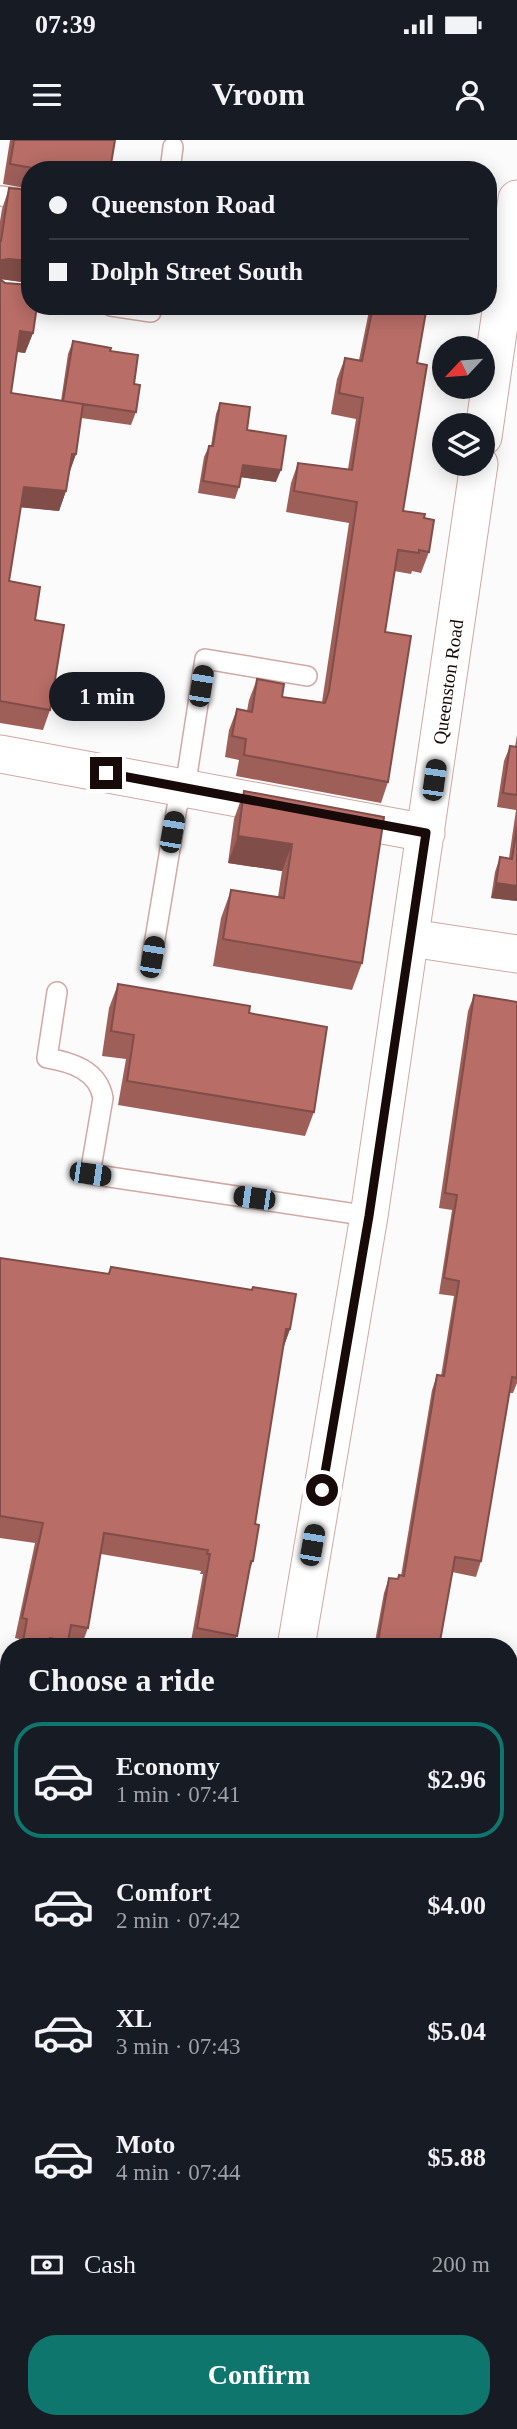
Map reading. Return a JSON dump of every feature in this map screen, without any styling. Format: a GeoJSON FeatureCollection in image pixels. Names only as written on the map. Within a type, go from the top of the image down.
{"type":"FeatureCollection","features":[{"type":"Feature","properties":{"kind":"street"},"geometry":{"type":"LineString","coordinates":[[486,413],[517,199]]}},
{"type":"Feature","properties":{"kind":"street","name":"Queenston Road"},"geometry":{"type":"LineString","coordinates":[[298,1638],[369,1216],[477,476]]}},
{"type":"Feature","properties":{"kind":"street"},"geometry":{"type":"LineString","coordinates":[[0,754],[426,833]]}},
{"type":"Feature","properties":{"kind":"street"},"geometry":{"type":"LineString","coordinates":[[411,938],[517,954]]}},
{"type":"Feature","properties":{"kind":"lane"},"geometry":{"type":"LineString","coordinates":[[171,161],[173,146]]}},
{"type":"Feature","properties":{"kind":"lane"},"geometry":{"type":"LineString","coordinates":[[0,196],[21,199]]}},
{"type":"Feature","properties":{"kind":"lane"},"geometry":{"type":"LineString","coordinates":[[152,957],[177,807],[185,788],[205,659],[307,676]]}},
{"type":"Feature","properties":{"kind":"lane"},"geometry":{"type":"LineString","coordinates":[[57,992],[47,1058],[66,1061],[90,1073],[101,1088],[103,1098],[90,1174],[369,1216]]}},
{"type":"Feature","properties":{"kind":"building"},"geometry":{"type":"Polygon","coordinates":[[[14,140],[115,140],[112,161],[21,161],[21,166],[10,164],[14,140]]]}},
{"type":"Feature","properties":{"kind":"building"},"geometry":{"type":"Polygon","coordinates":[[[9,188],[21,189],[21,260],[9,259],[0,262],[9,188]]]}},
{"type":"Feature","properties":{"kind":"building"},"geometry":{"type":"Polygon","coordinates":[[[0,279],[5,283],[21,284],[21,315],[36,315],[33,333],[20,331],[11,393],[83,404],[76,454],[72,454],[66,491],[24,487],[9,581],[40,587],[35,620],[64,625],[50,710],[0,701],[0,279]]]}},
{"type":"Feature","properties":{"kind":"building"},"geometry":{"type":"Polygon","coordinates":[[[371,315],[425,315],[417,363],[427,365],[403,511],[425,514],[424,518],[434,520],[429,552],[398,550],[385,632],[411,636],[388,782],[244,755],[246,739],[232,736],[237,709],[252,712],[257,679],[284,684],[282,697],[325,703],[357,502],[294,491],[298,463],[352,470],[363,398],[339,393],[345,358],[362,361],[371,315]]]}},
{"type":"Feature","properties":{"kind":"building"},"geometry":{"type":"Polygon","coordinates":[[[73,341],[138,355],[134,384],[140,385],[136,412],[63,401],[73,341]]]}},
{"type":"Feature","properties":{"kind":"building"},"geometry":{"type":"Polygon","coordinates":[[[220,403],[250,407],[247,430],[286,436],[281,470],[243,465],[239,487],[203,481],[209,446],[213,446],[220,403]]]}},
{"type":"Feature","properties":{"kind":"building"},"geometry":{"type":"Polygon","coordinates":[[[510,746],[517,747],[517,795],[503,793],[510,746]]]}},
{"type":"Feature","properties":{"kind":"building"},"geometry":{"type":"Polygon","coordinates":[[[244,791],[384,817],[362,963],[223,939],[231,890],[284,898],[292,844],[238,836],[244,791]]]}},
{"type":"Feature","properties":{"kind":"building"},"geometry":{"type":"Polygon","coordinates":[[[517,827],[517,886],[496,883],[500,857],[512,859],[517,827]]]}},
{"type":"Feature","properties":{"kind":"building"},"geometry":{"type":"Polygon","coordinates":[[[118,984],[250,1006],[249,1013],[327,1027],[314,1112],[127,1081],[134,1035],[111,1031],[118,984]]]}},
{"type":"Feature","properties":{"kind":"building"},"geometry":{"type":"Polygon","coordinates":[[[474,995],[517,1002],[517,1378],[512,1377],[481,1561],[455,1557],[441,1638],[379,1638],[389,1578],[398,1579],[399,1575],[404,1576],[437,1375],[444,1376],[459,1281],[444,1278],[457,1195],[445,1193],[474,995]]]}},
{"type":"Feature","properties":{"kind":"building"},"geometry":{"type":"Polygon","coordinates":[[[0,1258],[109,1274],[111,1267],[252,1290],[253,1287],[296,1294],[290,1329],[286,1329],[255,1524],[259,1525],[237,1636],[197,1628],[210,1554],[207,1554],[208,1550],[104,1533],[88,1628],[71,1625],[69,1638],[24,1638],[27,1619],[22,1618],[43,1523],[0,1516],[0,1258]]]}},
{"type":"Feature","properties":{"kind":"route"},"geometry":{"type":"LineString","coordinates":[[106,773],[426,833],[369,1216],[322,1490]]}}]}
